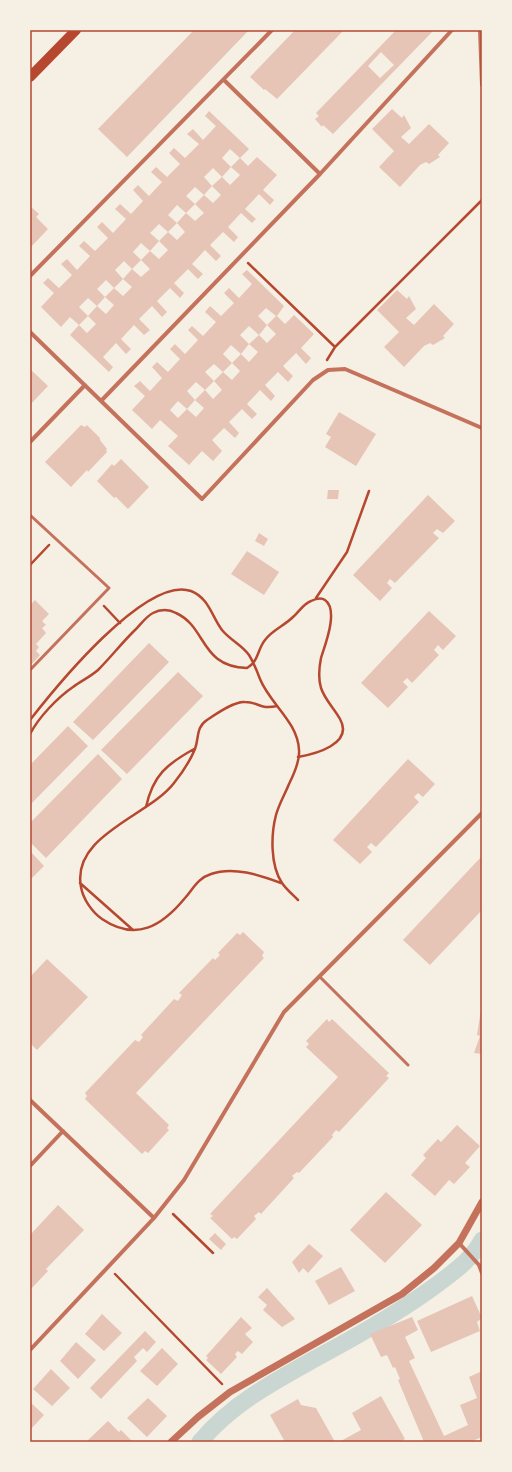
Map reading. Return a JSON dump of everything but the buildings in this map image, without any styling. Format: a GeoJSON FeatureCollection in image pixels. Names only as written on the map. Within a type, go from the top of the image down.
{"type":"FeatureCollection","features":[{"type":"Feature","properties":{"kind":"main road"},"geometry":{"type":"LineString","coordinates":[[30,77],[76,30]]}},
{"type":"Feature","properties":{"kind":"street"},"geometry":{"type":"LineString","coordinates":[[30,276],[272,30]]}},
{"type":"Feature","properties":{"kind":"street"},"geometry":{"type":"LineString","coordinates":[[101,401],[320,174],[452,30]]}},
{"type":"Feature","properties":{"kind":"street"},"geometry":{"type":"LineString","coordinates":[[480,30],[482,85]]}},
{"type":"Feature","properties":{"kind":"street"},"geometry":{"type":"LineString","coordinates":[[224,80],[320,174]]}},
{"type":"Feature","properties":{"kind":"street"},"geometry":{"type":"LineString","coordinates":[[30,332],[202,499],[313,380],[328,370],[345,370],[482,428]]}},
{"type":"Feature","properties":{"kind":"street"},"geometry":{"type":"LineString","coordinates":[[30,442],[85,385]]}},
{"type":"Feature","properties":{"kind":"street"},"geometry":{"type":"LineString","coordinates":[[30,1350],[154,1218],[184,1180],[284,1012],[482,813]]}},
{"type":"Feature","properties":{"kind":"street"},"geometry":{"type":"LineString","coordinates":[[30,1100],[154,1218]]}},
{"type":"Feature","properties":{"kind":"street"},"geometry":{"type":"LineString","coordinates":[[30,1166],[63,1131]]}},
{"type":"Feature","properties":{"kind":"street"},"geometry":{"type":"LineString","coordinates":[[171,1442],[198,1417],[230,1392],[402,1294],[434,1268],[459,1243],[482,1202]]}},
{"type":"Feature","properties":{"kind":"street"},"geometry":{"type":"LineString","coordinates":[[459,1243],[479,1265],[482,1273]]}},
{"type":"Feature","properties":{"kind":"lane"},"geometry":{"type":"LineString","coordinates":[[30,515],[109,588],[30,670]]}},
{"type":"Feature","properties":{"kind":"lane"},"geometry":{"type":"LineString","coordinates":[[320,977],[408,1064]]}},
{"type":"Feature","properties":{"kind":"path"},"geometry":{"type":"LineString","coordinates":[[326,360],[336,348],[482,200]]}},
{"type":"Feature","properties":{"kind":"path"},"geometry":{"type":"LineString","coordinates":[[241,256],[336,348]]}},
{"type":"Feature","properties":{"kind":"path"},"geometry":{"type":"LineString","coordinates":[[316,599],[347,552],[369,491]]}},
{"type":"Feature","properties":{"kind":"path"},"geometry":{"type":"LineString","coordinates":[[30,565],[56,539]]}},
{"type":"Feature","properties":{"kind":"path"},"geometry":{"type":"LineString","coordinates":[[30,720],[75,667],[120,623],[156,596],[176,590],[191,591],[205,601],[222,630],[248,654],[264,688],[297,737],[300,751],[296,768],[276,814],[273,846],[277,873],[282,883],[298,900]]}},
{"type":"Feature","properties":{"kind":"path"},"geometry":{"type":"LineString","coordinates":[[30,734],[37,722],[64,693],[98,670],[147,618],[157,611],[169,610],[184,617],[208,651],[216,658],[240,668],[248,668],[254,664],[264,641],[272,633],[293,617],[310,601],[316,599],[325,600],[331,611],[330,624],[321,659],[319,679],[325,697],[341,720],[342,733],[340,739],[325,749],[314,754],[298,757]]}},
{"type":"Feature","properties":{"kind":"path"},"geometry":{"type":"LineString","coordinates":[[98,600],[120,623]]}},
{"type":"Feature","properties":{"kind":"path"},"geometry":{"type":"LineString","coordinates":[[277,706],[268,708],[245,702],[235,704],[202,724],[198,731],[195,748],[174,783],[163,796],[106,833],[90,850],[82,867],[80,882],[82,896],[102,919],[119,927],[135,931],[144,930],[163,921],[175,910],[198,881],[210,874],[227,870],[263,877],[282,883]]}},
{"type":"Feature","properties":{"kind":"path"},"geometry":{"type":"LineString","coordinates":[[146,807],[153,784],[159,775],[177,759],[195,748]]}},
{"type":"Feature","properties":{"kind":"path"},"geometry":{"type":"LineString","coordinates":[[80,882],[135,931]]}},
{"type":"Feature","properties":{"kind":"path"},"geometry":{"type":"LineString","coordinates":[[173,1214],[213,1254]]}},
{"type":"Feature","properties":{"kind":"path"},"geometry":{"type":"LineString","coordinates":[[109,1267],[230,1392]]}},
{"type":"Feature","properties":{"kind":"waterway"},"geometry":{"type":"LineString","coordinates":[[200,1442],[226,1415],[256,1393],[381,1322],[425,1293],[463,1264],[474,1253],[482,1240]]}}]}
